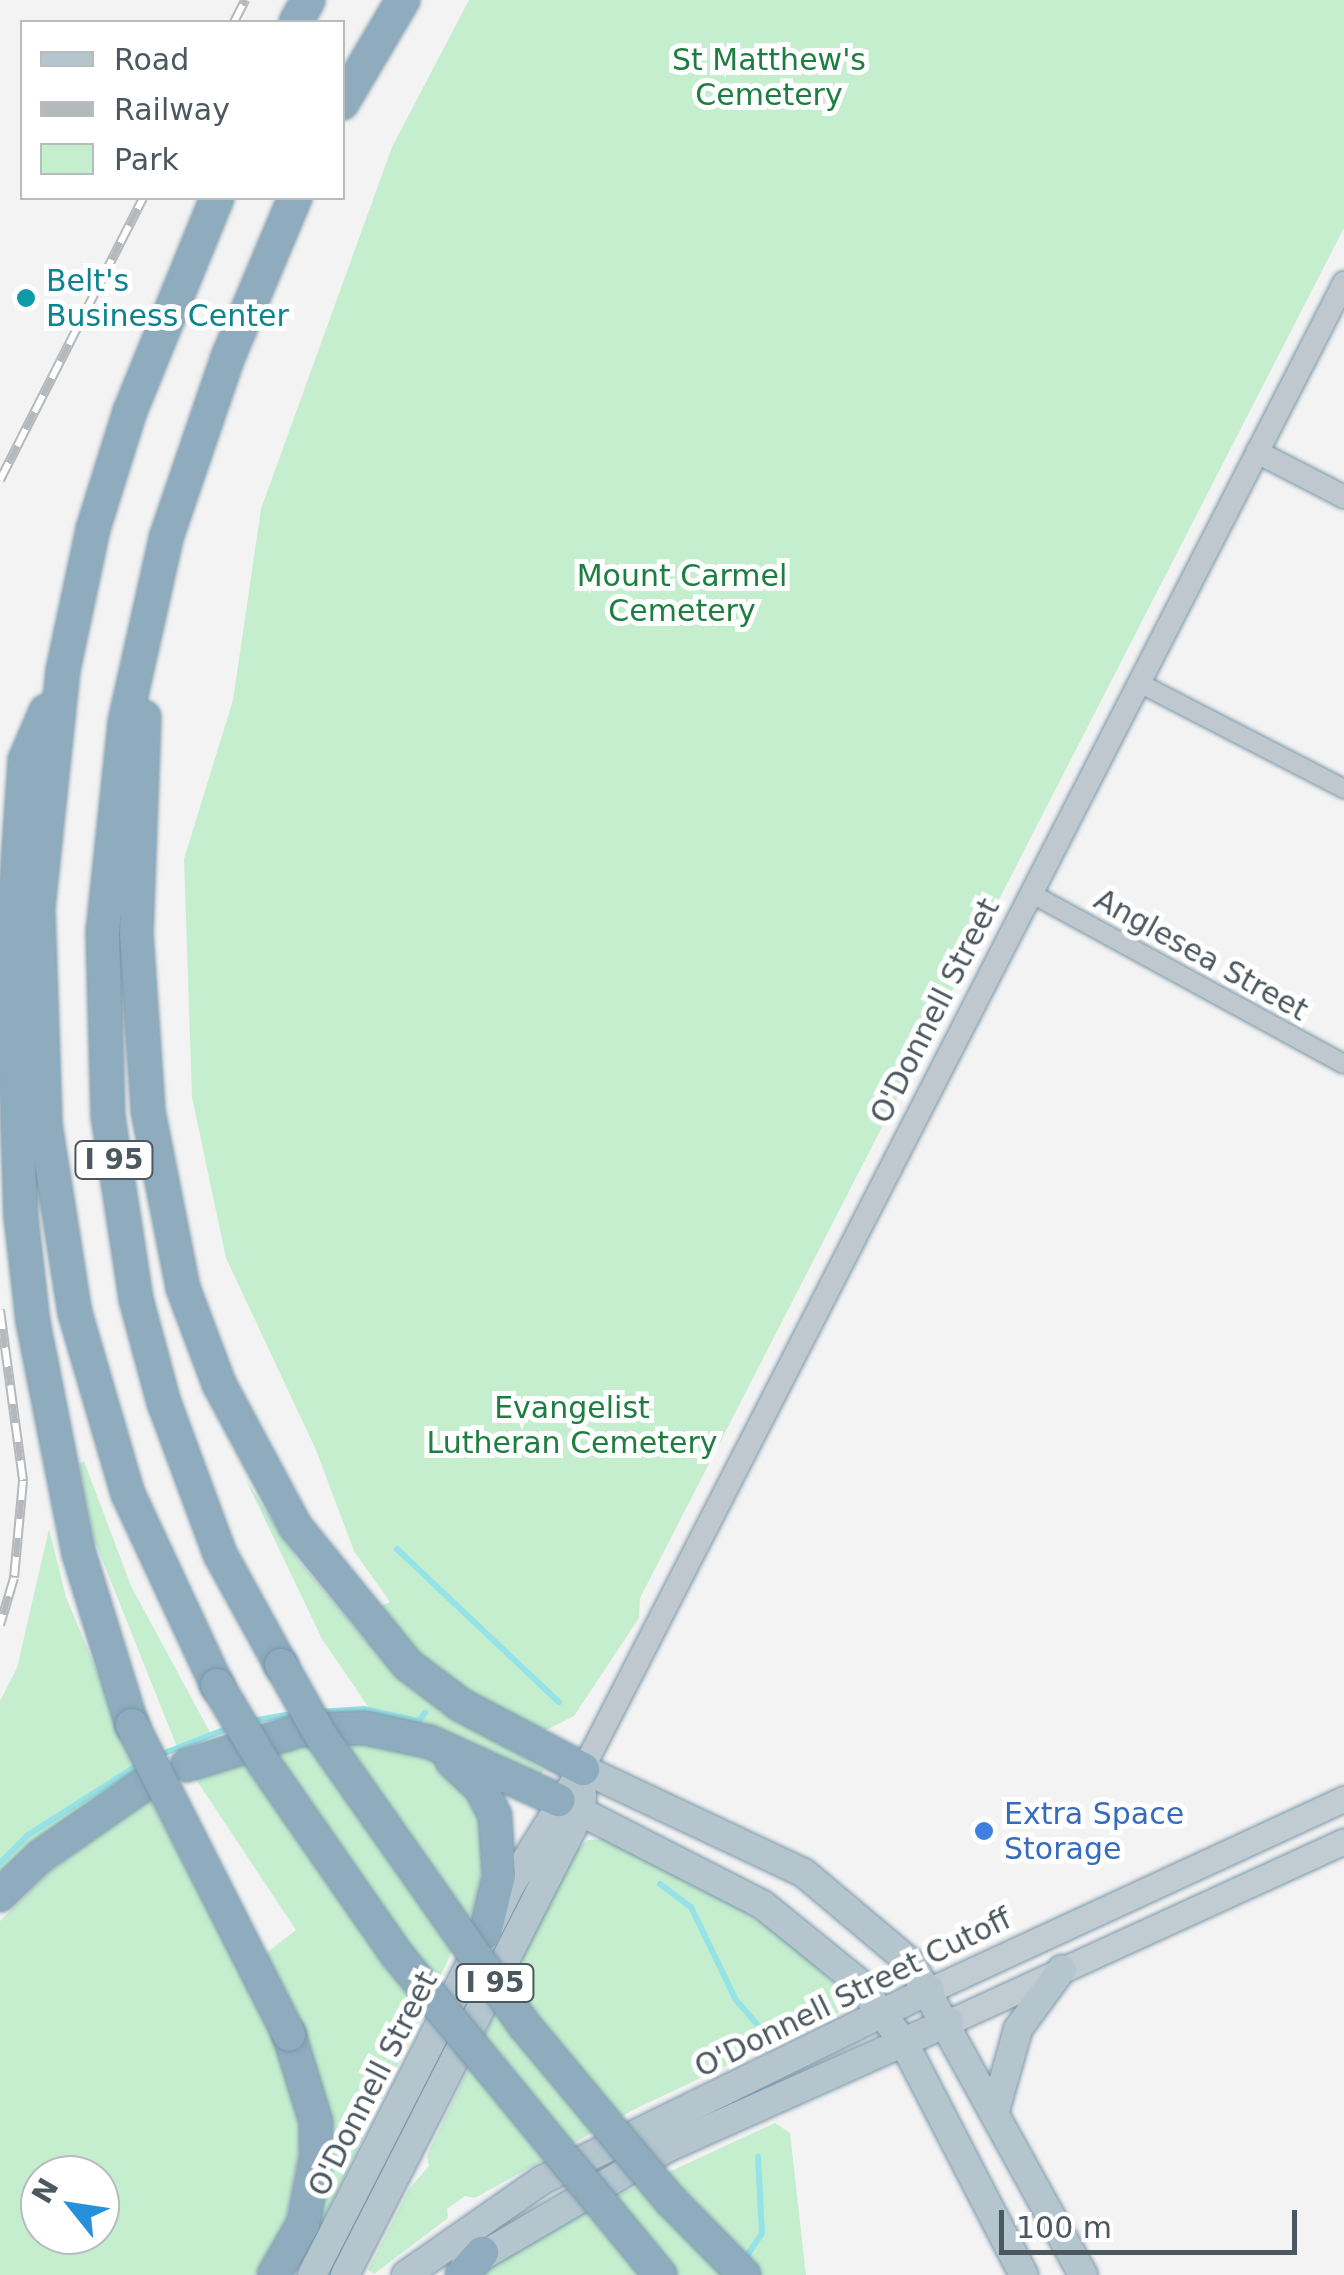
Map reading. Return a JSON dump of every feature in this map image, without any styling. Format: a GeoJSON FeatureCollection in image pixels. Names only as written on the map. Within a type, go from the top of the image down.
{"type":"FeatureCollection","features":[{"type":"Feature","properties":{"kind":"highway"},"geometry":{"type":"LineString","coordinates":[[345,93],[388,0]]}},
{"type":"Feature","properties":{"kind":"highway"},"geometry":{"type":"LineString","coordinates":[[345,94],[402,0]]}},
{"type":"Feature","properties":{"kind":"highway","name":"I 95"},"geometry":{"type":"LineString","coordinates":[[216,200],[130,411],[93,529],[63,670],[38,908],[38,1048],[56,1216],[75,1313],[128,1494],[217,1684],[263,1762],[398,1956],[660,2275]]}},
{"type":"Feature","properties":{"kind":"highway","name":"I 95"},"geometry":{"type":"LineString","coordinates":[[295,200],[194,450],[146,627],[114,794],[103,932],[102,1032],[113,1154],[136,1299],[164,1402],[220,1554],[321,1736],[525,2026],[671,2201],[744,2275]]}},
{"type":"Feature","properties":{"kind":"highway"},"geometry":{"type":"LineString","coordinates":[[146,627],[136,933],[139,1030],[165,1211],[183,1288],[219,1384],[294,1526],[408,1665],[461,1705],[584,1768]]}},
{"type":"Feature","properties":{"kind":"highway"},"geometry":{"type":"LineString","coordinates":[[63,670],[24,760],[12,951],[14,1128],[34,1322],[54,1439],[105,1651],[132,1725],[288,2035],[316,2122],[316,2156],[303,2224],[274,2275]]}},
{"type":"Feature","properties":{"kind":"highway"},"geometry":{"type":"LineString","coordinates":[[187,1765],[301,1730],[365,1728],[430,1742],[570,1805]]}},
{"type":"Feature","properties":{"kind":"highway"},"geometry":{"type":"LineString","coordinates":[[430,1742],[481,1788],[496,1816],[498,1875],[486,1933]]}},
{"type":"Feature","properties":{"kind":"highway"},"geometry":{"type":"LineString","coordinates":[[0,1894],[41,1856],[144,1784]]}},
{"type":"Feature","properties":{"kind":"main road","name":"O'Donnell Street"},"geometry":{"type":"LineString","coordinates":[[345,2275],[570,1805],[584,1768]]}},
{"type":"Feature","properties":{"kind":"main road"},"geometry":{"type":"LineString","coordinates":[[584,1768],[804,1874],[870,1923],[930,1990],[1083,2275]]}},
{"type":"Feature","properties":{"kind":"main road","name":"O'Donnell Street Cutoff"},"geometry":{"type":"LineString","coordinates":[[406,2275],[542,2180],[930,1990],[1344,1799]]}},
{"type":"Feature","properties":{"kind":"main road","name":"O'Donnell Street"},"geometry":{"type":"LineString","coordinates":[[312,2275],[486,1933],[570,1805]]}},
{"type":"Feature","properties":{"kind":"main road"},"geometry":{"type":"LineString","coordinates":[[570,1805],[763,1904],[812,1940],[886,2012],[1024,2275]]}},
{"type":"Feature","properties":{"kind":"main road","name":"O'Donnell Street Cutoff"},"geometry":{"type":"LineString","coordinates":[[451,2275],[669,2147],[1344,1841]]}},
{"type":"Feature","properties":{"kind":"main road"},"geometry":{"type":"LineString","coordinates":[[995,2111],[1018,2029],[1062,1969]]}},
{"type":"Feature","properties":{"kind":"street","name":"O'Donnell Street"},"geometry":{"type":"LineString","coordinates":[[584,1768],[1344,283]]}},
{"type":"Feature","properties":{"kind":"street"},"geometry":{"type":"LineString","coordinates":[[1258,452],[1344,497]]}},
{"type":"Feature","properties":{"kind":"street"},"geometry":{"type":"LineString","coordinates":[[1140,683],[1344,789]]}},
{"type":"Feature","properties":{"kind":"street","name":"Anglesea Street"},"geometry":{"type":"LineString","coordinates":[[1032,894],[1344,1064]]}},
{"type":"Feature","properties":{"kind":"green space","name":"Mount Carmel Cemetery"},"geometry":{"type":"Polygon","coordinates":[[[469,0],[1344,0],[1344,228],[640,1598],[639,1618],[574,1716],[546,1730],[533,1730],[465,1694],[408,1644],[381,1606],[390,1602],[354,1551],[316,1450],[226,1258],[192,1097],[184,859],[233,700],[261,509],[392,147],[469,0]]]}},
{"type":"Feature","properties":{"kind":"green space"},"geometry":{"type":"Polygon","coordinates":[[[84,1461],[131,1586],[212,1736],[179,1752],[94,1539],[79,1463],[84,1461]]]}},
{"type":"Feature","properties":{"kind":"green space"},"geometry":{"type":"Polygon","coordinates":[[[246,1480],[298,1560],[364,1639],[459,1718],[544,1770],[539,1779],[374,1715],[322,1639],[246,1480]]]}},
{"type":"Feature","properties":{"kind":"green space"},"geometry":{"type":"Polygon","coordinates":[[[49,1529],[66,1597],[139,1774],[96,1797],[0,1872],[0,1701],[17,1668],[49,1529]]]}},
{"type":"Feature","properties":{"kind":"green space"},"geometry":{"type":"Polygon","coordinates":[[[293,1745],[398,1747],[434,1761],[469,1794],[488,1844],[472,1910],[309,2250],[327,2191],[328,2113],[305,2042],[259,1959],[296,1930],[193,1775],[293,1745]]]}},
{"type":"Feature","properties":{"kind":"green space"},"geometry":{"type":"Polygon","coordinates":[[[149,1798],[277,2041],[294,2092],[301,2138],[285,2226],[255,2275],[0,2275],[0,1921],[52,1870],[149,1798]]]}},
{"type":"Feature","properties":{"kind":"green space"},"geometry":{"type":"Polygon","coordinates":[[[605,1839],[740,1908],[793,1945],[844,1992],[842,2011],[635,2109],[475,2198],[465,2196],[447,2209],[448,2218],[374,2274],[368,2270],[409,2189],[429,2166],[427,2155],[573,1852],[588,1840],[605,1839]]]}},
{"type":"Feature","properties":{"kind":"green space"},"geometry":{"type":"Polygon","coordinates":[[[775,2123],[790,2133],[806,2275],[476,2275],[569,2218],[775,2123]]]}},
{"type":"Feature","properties":{"kind":"waterway"},"geometry":{"type":"LineString","coordinates":[[397,1549],[559,1702]]}},
{"type":"Feature","properties":{"kind":"waterway"},"geometry":{"type":"LineString","coordinates":[[320,1712],[364,1709],[418,1721],[425,1713]]}},
{"type":"Feature","properties":{"kind":"waterway"},"geometry":{"type":"LineString","coordinates":[[251,1721],[297,1713]]}},
{"type":"Feature","properties":{"kind":"waterway"},"geometry":{"type":"LineString","coordinates":[[157,1756],[229,1728]]}},
{"type":"Feature","properties":{"kind":"waterway"},"geometry":{"type":"LineString","coordinates":[[0,1863],[28,1835],[141,1763]]}},
{"type":"Feature","properties":{"kind":"waterway"},"geometry":{"type":"LineString","coordinates":[[660,1884],[691,1907],[736,2000],[762,2030]]}},
{"type":"Feature","properties":{"kind":"waterway"},"geometry":{"type":"LineString","coordinates":[[744,2260],[762,2233],[758,2157]]}},
{"type":"Feature","properties":{"kind":"railway"},"geometry":{"type":"LineString","coordinates":[[235,20],[245,0]]}},
{"type":"Feature","properties":{"kind":"railway"},"geometry":{"type":"LineString","coordinates":[[0,480],[142,200]]}},
{"type":"Feature","properties":{"kind":"railway"},"geometry":{"type":"LineString","coordinates":[[0,1310],[23,1481],[14,1578],[0,1625]]}},
{"type":"Feature","properties":{"kind":"place","name":"Belt's Business Center"},"geometry":{"type":"Point","coordinates":[26,298]}},
{"type":"Feature","properties":{"kind":"place","name":"Extra Space Storage"},"geometry":{"type":"Point","coordinates":[984,1831]}},
{"type":"Feature","properties":{"kind":"park label","name":"St Matthew's Cemetery"},"geometry":{"type":"Point","coordinates":[769,77]}},
{"type":"Feature","properties":{"kind":"park label","name":"Evangelist Lutheran Cemetery"},"geometry":{"type":"Point","coordinates":[572,1425]}}]}
